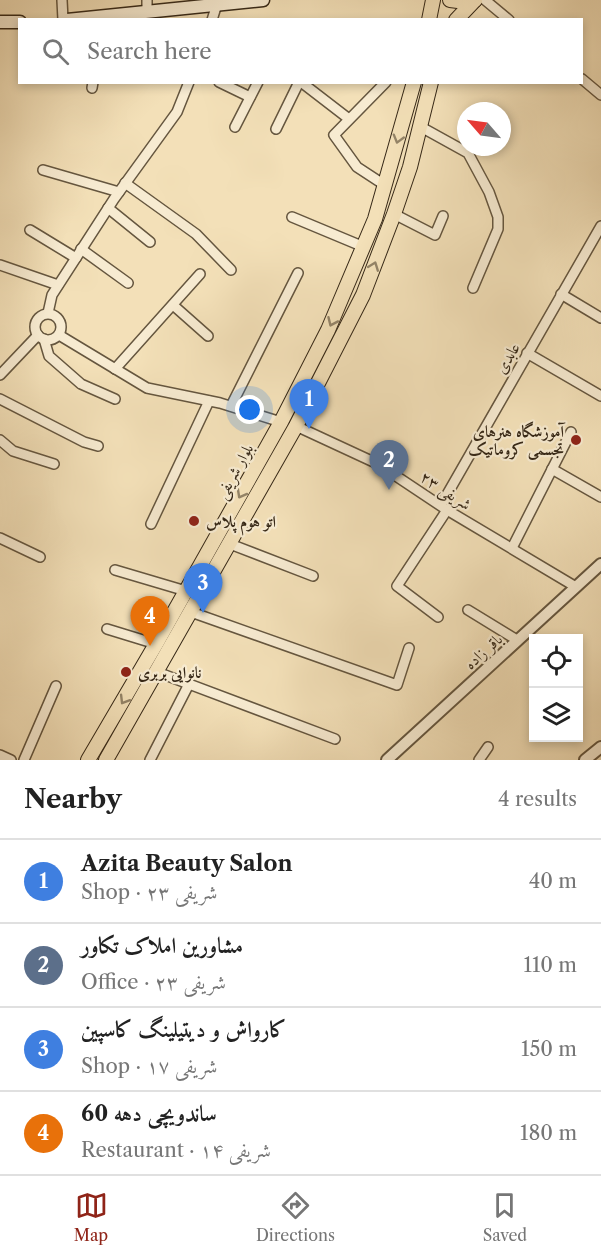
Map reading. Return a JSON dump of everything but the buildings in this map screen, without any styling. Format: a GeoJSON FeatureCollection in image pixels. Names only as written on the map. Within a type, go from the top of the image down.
{"type":"FeatureCollection","features":[{"type":"Feature","properties":{"kind":"main road"},"geometry":{"type":"LineString","coordinates":[[102,18],[147,6],[263,0]]}},
{"type":"Feature","properties":{"kind":"main road"},"geometry":{"type":"LineString","coordinates":[[429,18],[433,0]]}},
{"type":"Feature","properties":{"kind":"main road"},"geometry":{"type":"LineString","coordinates":[[450,0],[457,2],[475,0]]}},
{"type":"Feature","properties":{"kind":"main road"},"geometry":{"type":"LineString","coordinates":[[458,18],[475,0]]}},
{"type":"Feature","properties":{"kind":"main road"},"geometry":{"type":"LineString","coordinates":[[0,22],[18,22]]}},
{"type":"Feature","properties":{"kind":"main road","name":"بلوار شریفی"},"geometry":{"type":"LineString","coordinates":[[88,760],[156,645],[281,422],[328,330],[364,247],[386,186],[413,84]]}},
{"type":"Feature","properties":{"kind":"main road","name":"بلوار شریفی"},"geometry":{"type":"LineString","coordinates":[[106,760],[296,426],[363,295],[394,214],[421,127],[431,84]]}},
{"type":"Feature","properties":{"kind":"main road"},"geometry":{"type":"LineString","coordinates":[[281,422],[296,426]]}},
{"type":"Feature","properties":{"kind":"street"},"geometry":{"type":"LineString","coordinates":[[62,0],[65,18]]}},
{"type":"Feature","properties":{"kind":"street"},"geometry":{"type":"LineString","coordinates":[[485,0],[507,18]]}},
{"type":"Feature","properties":{"kind":"street"},"geometry":{"type":"LineString","coordinates":[[213,18],[218,4]]}},
{"type":"Feature","properties":{"kind":"street"},"geometry":{"type":"LineString","coordinates":[[583,80],[601,95]]}},
{"type":"Feature","properties":{"kind":"street"},"geometry":{"type":"LineString","coordinates":[[48,313],[52,295],[58,285],[125,183],[177,112],[188,84]]}},
{"type":"Feature","properties":{"kind":"street"},"geometry":{"type":"LineString","coordinates":[[223,84],[250,97]]}},
{"type":"Feature","properties":{"kind":"street"},"geometry":{"type":"LineString","coordinates":[[235,127],[257,84]]}},
{"type":"Feature","properties":{"kind":"street"},"geometry":{"type":"LineString","coordinates":[[276,129],[299,84]]}},
{"type":"Feature","properties":{"kind":"street"},"geometry":{"type":"LineString","coordinates":[[303,84],[349,119]]}},
{"type":"Feature","properties":{"kind":"street"},"geometry":{"type":"LineString","coordinates":[[384,84],[334,135],[357,167],[386,186]]}},
{"type":"Feature","properties":{"kind":"street"},"geometry":{"type":"LineString","coordinates":[[421,127],[468,153],[489,192],[498,217],[498,229],[472,288]]}},
{"type":"Feature","properties":{"kind":"street"},"geometry":{"type":"LineString","coordinates":[[43,170],[119,192]]}},
{"type":"Feature","properties":{"kind":"street"},"geometry":{"type":"LineString","coordinates":[[125,183],[196,234],[231,270]]}},
{"type":"Feature","properties":{"kind":"street"},"geometry":{"type":"LineString","coordinates":[[108,208],[150,242]]}},
{"type":"Feature","properties":{"kind":"street"},"geometry":{"type":"LineString","coordinates":[[394,214],[435,235],[443,216]]}},
{"type":"Feature","properties":{"kind":"street"},"geometry":{"type":"LineString","coordinates":[[292,217],[364,247]]}},
{"type":"Feature","properties":{"kind":"street","name":"عابدی"},"geometry":{"type":"LineString","coordinates":[[438,617],[398,586],[561,294],[597,242],[601,226]]}},
{"type":"Feature","properties":{"kind":"street"},"geometry":{"type":"LineString","coordinates":[[30,230],[79,253],[128,283]]}},
{"type":"Feature","properties":{"kind":"street"},"geometry":{"type":"LineString","coordinates":[[0,265],[58,285]]}},
{"type":"Feature","properties":{"kind":"street"},"geometry":{"type":"LineString","coordinates":[[231,406],[298,273]]}},
{"type":"Feature","properties":{"kind":"street"},"geometry":{"type":"LineString","coordinates":[[115,369],[200,274]]}},
{"type":"Feature","properties":{"kind":"street"},"geometry":{"type":"LineString","coordinates":[[561,294],[601,318]]}},
{"type":"Feature","properties":{"kind":"street"},"geometry":{"type":"LineString","coordinates":[[173,305],[208,336]]}},
{"type":"Feature","properties":{"kind":"street"},"geometry":{"type":"LineString","coordinates":[[41,337],[50,340],[59,335],[62,329],[59,318],[48,313]]}},
{"type":"Feature","properties":{"kind":"street"},"geometry":{"type":"LineString","coordinates":[[48,313],[38,318],[35,330],[41,337],[49,356],[81,384],[116,399]]}},
{"type":"Feature","properties":{"kind":"street"},"geometry":{"type":"LineString","coordinates":[[59,335],[147,388],[209,400],[281,422]]}},
{"type":"Feature","properties":{"kind":"street"},"geometry":{"type":"LineString","coordinates":[[0,375],[41,337]]}},
{"type":"Feature","properties":{"kind":"street"},"geometry":{"type":"LineString","coordinates":[[527,353],[601,396]]}},
{"type":"Feature","properties":{"kind":"street"},"geometry":{"type":"LineString","coordinates":[[0,399],[84,442],[98,446]]}},
{"type":"Feature","properties":{"kind":"street"},"geometry":{"type":"LineString","coordinates":[[151,524],[209,400]]}},
{"type":"Feature","properties":{"kind":"street","name":"شریفی ۲۳"},"geometry":{"type":"LineString","coordinates":[[296,426],[378,464],[576,587]]}},
{"type":"Feature","properties":{"kind":"street"},"geometry":{"type":"LineString","coordinates":[[512,548],[571,432]]}},
{"type":"Feature","properties":{"kind":"street"},"geometry":{"type":"LineString","coordinates":[[0,440],[13,451],[54,464]]}},
{"type":"Feature","properties":{"kind":"street"},"geometry":{"type":"LineString","coordinates":[[552,469],[601,497]]}},
{"type":"Feature","properties":{"kind":"street"},"geometry":{"type":"LineString","coordinates":[[0,538],[40,557]]}},
{"type":"Feature","properties":{"kind":"street"},"geometry":{"type":"LineString","coordinates":[[230,544],[313,576]]}},
{"type":"Feature","properties":{"kind":"street","name":"باقر زاده"},"geometry":{"type":"LineString","coordinates":[[387,760],[601,564]]}},
{"type":"Feature","properties":{"kind":"street"},"geometry":{"type":"LineString","coordinates":[[116,570],[186,591]]}},
{"type":"Feature","properties":{"kind":"street"},"geometry":{"type":"LineString","coordinates":[[468,610],[517,640]]}},
{"type":"Feature","properties":{"kind":"street"},"geometry":{"type":"LineString","coordinates":[[191,612],[397,685],[410,648]]}},
{"type":"Feature","properties":{"kind":"street"},"geometry":{"type":"LineString","coordinates":[[107,629],[156,645]]}},
{"type":"Feature","properties":{"kind":"street"},"geometry":{"type":"LineString","coordinates":[[157,672],[335,739]]}},
{"type":"Feature","properties":{"kind":"street"},"geometry":{"type":"LineString","coordinates":[[150,760],[189,684]]}},
{"type":"Feature","properties":{"kind":"street"},"geometry":{"type":"LineString","coordinates":[[24,760],[56,686]]}},
{"type":"Feature","properties":{"kind":"street"},"geometry":{"type":"LineString","coordinates":[[479,760],[489,747]]}},
{"type":"Feature","properties":{"kind":"street"},"geometry":{"type":"LineString","coordinates":[[591,759],[601,747]]}},
{"type":"Feature","properties":{"kind":"street"},"geometry":{"type":"LineString","coordinates":[[0,755],[11,760]]}},
{"type":"Feature","properties":{"kind":"place","name":"Azita Beauty Salon"},"geometry":{"type":"Point","coordinates":[309,429]}},
{"type":"Feature","properties":{"kind":"place","name":"آموزشگاه هنرهای تجسمی کروماتیک"},"geometry":{"type":"Point","coordinates":[576,440]}},
{"type":"Feature","properties":{"kind":"place","name":"مشاورین املاک تکاور"},"geometry":{"type":"Point","coordinates":[389,490]}},
{"type":"Feature","properties":{"kind":"place","name":"اتو هوم پلاس"},"geometry":{"type":"Point","coordinates":[194,521]}},
{"type":"Feature","properties":{"kind":"place","name":"کارواش و دیتیلینگ کاسپین"},"geometry":{"type":"Point","coordinates":[203,613]}},
{"type":"Feature","properties":{"kind":"place","name":"ساندویچی دهه 60"},"geometry":{"type":"Point","coordinates":[150,646]}},
{"type":"Feature","properties":{"kind":"place","name":"نانوایی بربری"},"geometry":{"type":"Point","coordinates":[126,672]}}]}
